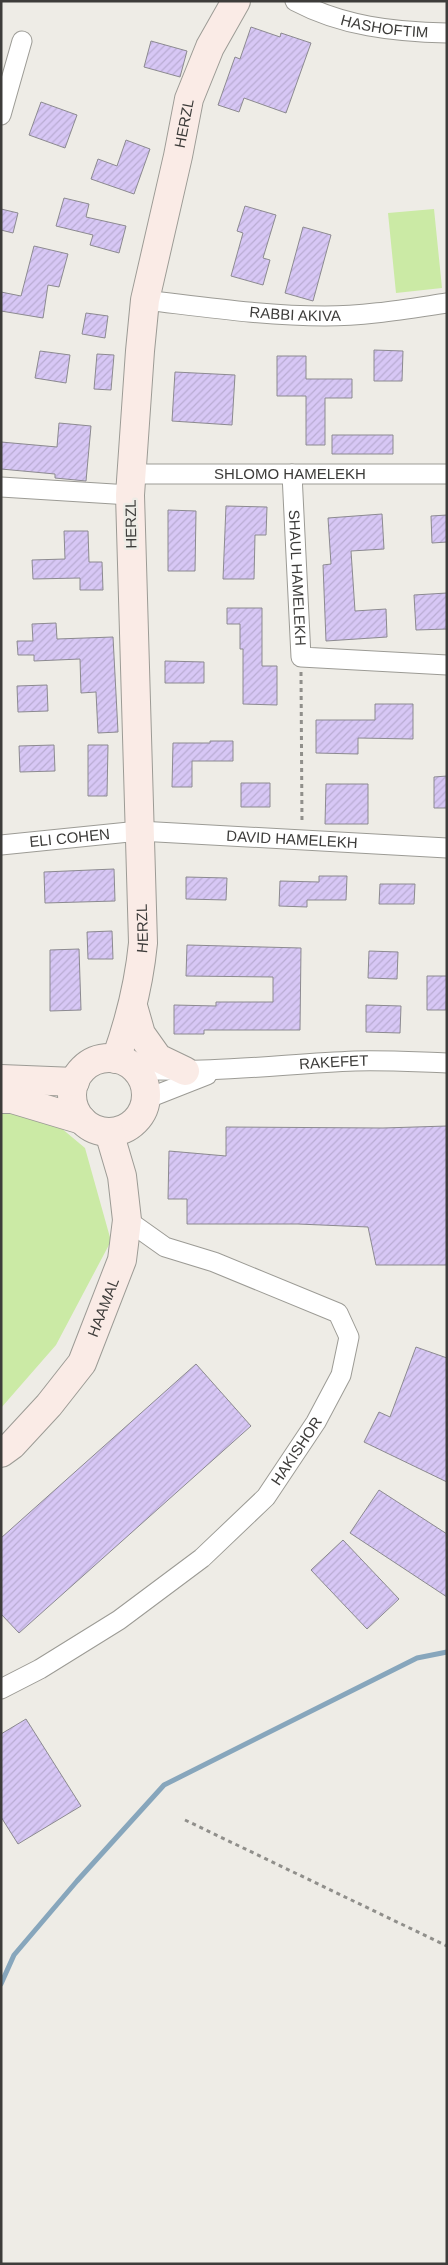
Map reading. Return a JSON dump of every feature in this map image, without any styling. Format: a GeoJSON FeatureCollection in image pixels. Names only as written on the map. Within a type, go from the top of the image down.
{"type":"FeatureCollection","features":[{"type":"Feature","properties":{"kind":"street","name":"HERZL"},"geometry":{"type":"LineString","coordinates":[[125,1064],[133,1006],[140,977],[143,943],[131,484],[145,300],[189,99],[210,47],[236,1]]}},
{"type":"Feature","properties":{"kind":"street","name":"HASHOFTIM"},"geometry":{"type":"LineString","coordinates":[[294,1],[352,23],[403,32],[447,33]]}},
{"type":"Feature","properties":{"kind":"street"},"geometry":{"type":"LineString","coordinates":[[1,115],[22,41]]}},
{"type":"Feature","properties":{"kind":"street","name":"RABBI AKIVA"},"geometry":{"type":"LineString","coordinates":[[145,300],[282,315],[326,316],[389,312],[447,303]]}},
{"type":"Feature","properties":{"kind":"street","name":"SHLOMO HAMELEKH"},"geometry":{"type":"LineString","coordinates":[[1,487],[131,484],[292,474],[447,474]]}},
{"type":"Feature","properties":{"kind":"street","name":"SHAUL HAMELEKH"},"geometry":{"type":"LineString","coordinates":[[292,474],[301,657],[447,664]]}},
{"type":"Feature","properties":{"kind":"street","name":"DAVID HAMELEKH"},"geometry":{"type":"LineString","coordinates":[[139,831],[302,842],[447,848]]}},
{"type":"Feature","properties":{"kind":"street","name":"ELI COHEN"},"geometry":{"type":"LineString","coordinates":[[1,845],[139,831]]}},
{"type":"Feature","properties":{"kind":"street"},"geometry":{"type":"LineString","coordinates":[[133,1006],[141,1034],[158,1058],[184,1071]]}},
{"type":"Feature","properties":{"kind":"street"},"geometry":{"type":"LineString","coordinates":[[1,1099],[12,1099],[82,1120],[90,1126],[109,1132],[130,1126],[141,1114],[146,1099],[144,1083],[125,1064],[103,1059],[91,1063],[81,1071],[75,1082],[73,1102],[82,1120]]}},
{"type":"Feature","properties":{"kind":"street","name":"RAKEFET"},"geometry":{"type":"LineString","coordinates":[[125,1064],[184,1071],[358,1061],[447,1063]]}},
{"type":"Feature","properties":{"kind":"street","name":"RAKEFET"},"geometry":{"type":"LineString","coordinates":[[146,1099],[220,1070]]}},
{"type":"Feature","properties":{"kind":"street"},"geometry":{"type":"LineString","coordinates":[[1,1079],[75,1082]]}},
{"type":"Feature","properties":{"kind":"street","name":"HAAMAL"},"geometry":{"type":"LineString","coordinates":[[1,1454],[12,1445],[49,1405],[82,1363],[122,1260],[127,1220],[122,1176],[109,1132]]}},
{"type":"Feature","properties":{"kind":"street","name":"HAKISHOR"},"geometry":{"type":"LineString","coordinates":[[1,1689],[40,1669],[119,1620],[202,1558],[266,1497],[316,1422],[341,1374],[349,1337],[338,1313],[214,1262],[165,1247],[127,1220]]}},
{"type":"Feature","properties":{"kind":"path"},"geometry":{"type":"LineString","coordinates":[[301,657],[302,842]]}},
{"type":"Feature","properties":{"kind":"path"},"geometry":{"type":"LineString","coordinates":[[185,1820],[447,1946]]}},
{"type":"Feature","properties":{"kind":"green space"},"geometry":{"type":"Polygon","coordinates":[[[434,209],[442,288],[396,293],[388,213],[434,209]]]}},
{"type":"Feature","properties":{"kind":"green space"},"geometry":{"type":"Polygon","coordinates":[[[36,1107],[85,1148],[111,1241],[56,1345],[1,1408],[1,1113],[36,1107]]]}},
{"type":"Feature","properties":{"kind":"building"},"geometry":{"type":"Polygon","coordinates":[[[251,27],[280,37],[281,33],[311,43],[286,113],[244,98],[239,112],[218,105],[235,57],[240,59],[251,27]]]}},
{"type":"Feature","properties":{"kind":"building"},"geometry":{"type":"Polygon","coordinates":[[[151,41],[187,51],[180,77],[144,67],[151,41]]]}},
{"type":"Feature","properties":{"kind":"building"},"geometry":{"type":"Polygon","coordinates":[[[41,102],[77,115],[65,148],[29,135],[41,102]]]}},
{"type":"Feature","properties":{"kind":"building"},"geometry":{"type":"Polygon","coordinates":[[[126,140],[150,149],[134,194],[91,179],[98,159],[117,166],[126,140]]]}},
{"type":"Feature","properties":{"kind":"building"},"geometry":{"type":"Polygon","coordinates":[[[64,198],[89,204],[86,217],[126,226],[119,253],[90,245],[93,235],[56,226],[64,198]]]}},
{"type":"Feature","properties":{"kind":"building"},"geometry":{"type":"Polygon","coordinates":[[[245,206],[276,215],[263,258],[270,260],[263,285],[231,276],[243,233],[237,231],[245,206]]]}},
{"type":"Feature","properties":{"kind":"building"},"geometry":{"type":"Polygon","coordinates":[[[1,209],[18,213],[13,233],[1,230],[1,209]]]}},
{"type":"Feature","properties":{"kind":"building"},"geometry":{"type":"Polygon","coordinates":[[[303,227],[331,235],[313,301],[285,293],[303,227]]]}},
{"type":"Feature","properties":{"kind":"building"},"geometry":{"type":"Polygon","coordinates":[[[34,246],[68,254],[59,287],[48,285],[43,318],[1,311],[1,292],[21,296],[34,246]]]}},
{"type":"Feature","properties":{"kind":"building"},"geometry":{"type":"Polygon","coordinates":[[[86,313],[108,316],[105,338],[82,334],[86,313]]]}},
{"type":"Feature","properties":{"kind":"building"},"geometry":{"type":"Polygon","coordinates":[[[374,350],[403,351],[402,381],[374,381],[374,350]]]}},
{"type":"Feature","properties":{"kind":"building"},"geometry":{"type":"Polygon","coordinates":[[[40,351],[70,355],[66,383],[35,378],[40,351]]]}},
{"type":"Feature","properties":{"kind":"building"},"geometry":{"type":"Polygon","coordinates":[[[97,354],[114,355],[111,390],[94,389],[97,354]]]}},
{"type":"Feature","properties":{"kind":"building"},"geometry":{"type":"Polygon","coordinates":[[[277,356],[306,356],[306,379],[352,379],[352,398],[325,398],[325,445],[306,445],[306,396],[277,396],[277,356]]]}},
{"type":"Feature","properties":{"kind":"building"},"geometry":{"type":"Polygon","coordinates":[[[175,372],[235,375],[232,425],[172,421],[175,372]]]}},
{"type":"Feature","properties":{"kind":"building"},"geometry":{"type":"Polygon","coordinates":[[[59,423],[91,426],[86,481],[55,478],[55,474],[1,469],[1,442],[57,447],[59,423]]]}},
{"type":"Feature","properties":{"kind":"building"},"geometry":{"type":"Polygon","coordinates":[[[332,435],[393,435],[393,454],[332,454],[332,435]]]}},
{"type":"Feature","properties":{"kind":"building"},"geometry":{"type":"Polygon","coordinates":[[[226,506],[267,507],[266,535],[255,535],[254,579],[223,579],[226,506]]]}},
{"type":"Feature","properties":{"kind":"building"},"geometry":{"type":"Polygon","coordinates":[[[168,510],[196,511],[195,571],[168,571],[168,510]]]}},
{"type":"Feature","properties":{"kind":"building"},"geometry":{"type":"Polygon","coordinates":[[[382,514],[384,549],[351,551],[355,611],[386,609],[387,637],[326,641],[323,565],[331,564],[328,518],[382,514]]]}},
{"type":"Feature","properties":{"kind":"building"},"geometry":{"type":"Polygon","coordinates":[[[447,515],[447,542],[432,543],[431,516],[447,515]]]}},
{"type":"Feature","properties":{"kind":"building"},"geometry":{"type":"Polygon","coordinates":[[[64,531],[88,531],[89,562],[102,562],[103,590],[80,590],[80,578],[33,579],[32,560],[65,559],[64,531]]]}},
{"type":"Feature","properties":{"kind":"building"},"geometry":{"type":"Polygon","coordinates":[[[447,593],[447,629],[416,630],[414,595],[447,593]]]}},
{"type":"Feature","properties":{"kind":"building"},"geometry":{"type":"Polygon","coordinates":[[[227,608],[262,608],[262,666],[277,666],[277,705],[243,704],[243,649],[240,649],[240,624],[227,624],[227,608]]]}},
{"type":"Feature","properties":{"kind":"building"},"geometry":{"type":"Polygon","coordinates":[[[56,623],[57,639],[113,637],[118,732],[98,733],[96,692],[81,693],[80,659],[34,661],[34,655],[18,655],[17,641],[33,641],[32,624],[56,623]]]}},
{"type":"Feature","properties":{"kind":"building"},"geometry":{"type":"Polygon","coordinates":[[[165,661],[204,662],[204,683],[165,683],[165,661]]]}},
{"type":"Feature","properties":{"kind":"building"},"geometry":{"type":"Polygon","coordinates":[[[47,685],[48,711],[18,712],[17,686],[47,685]]]}},
{"type":"Feature","properties":{"kind":"building"},"geometry":{"type":"Polygon","coordinates":[[[375,704],[413,704],[413,739],[358,738],[358,754],[316,753],[316,720],[375,720],[375,704]]]}},
{"type":"Feature","properties":{"kind":"building"},"geometry":{"type":"Polygon","coordinates":[[[210,741],[233,741],[233,761],[192,761],[192,787],[172,787],[173,743],[210,743],[210,741]]]}},
{"type":"Feature","properties":{"kind":"building"},"geometry":{"type":"Polygon","coordinates":[[[54,745],[55,771],[20,772],[19,746],[54,745]]]}},
{"type":"Feature","properties":{"kind":"building"},"geometry":{"type":"Polygon","coordinates":[[[88,745],[108,745],[107,796],[88,796],[88,745]]]}},
{"type":"Feature","properties":{"kind":"building"},"geometry":{"type":"Polygon","coordinates":[[[447,776],[447,808],[434,808],[434,777],[447,776]]]}},
{"type":"Feature","properties":{"kind":"building"},"geometry":{"type":"Polygon","coordinates":[[[241,783],[270,783],[270,807],[241,807],[241,783]]]}},
{"type":"Feature","properties":{"kind":"building"},"geometry":{"type":"Polygon","coordinates":[[[326,784],[368,784],[368,824],[325,824],[326,784]]]}},
{"type":"Feature","properties":{"kind":"building"},"geometry":{"type":"Polygon","coordinates":[[[114,869],[115,901],[45,903],[44,872],[114,869]]]}},
{"type":"Feature","properties":{"kind":"building"},"geometry":{"type":"Polygon","coordinates":[[[319,876],[347,876],[346,900],[307,900],[307,907],[279,906],[280,881],[319,882],[319,876]]]}},
{"type":"Feature","properties":{"kind":"building"},"geometry":{"type":"Polygon","coordinates":[[[186,877],[227,878],[226,900],[186,899],[186,877]]]}},
{"type":"Feature","properties":{"kind":"building"},"geometry":{"type":"Polygon","coordinates":[[[380,884],[415,884],[414,904],[379,904],[380,884]]]}},
{"type":"Feature","properties":{"kind":"building"},"geometry":{"type":"Polygon","coordinates":[[[112,931],[113,959],[88,959],[87,932],[112,931]]]}},
{"type":"Feature","properties":{"kind":"building"},"geometry":{"type":"Polygon","coordinates":[[[187,945],[301,948],[300,1030],[204,1030],[204,1034],[174,1034],[174,1005],[216,1006],[216,1002],[273,1002],[273,977],[186,976],[187,945]]]}},
{"type":"Feature","properties":{"kind":"building"},"geometry":{"type":"Polygon","coordinates":[[[79,949],[81,1010],[50,1011],[50,950],[79,949]]]}},
{"type":"Feature","properties":{"kind":"building"},"geometry":{"type":"Polygon","coordinates":[[[369,951],[398,952],[397,979],[368,978],[369,951]]]}},
{"type":"Feature","properties":{"kind":"building"},"geometry":{"type":"Polygon","coordinates":[[[427,976],[447,976],[446,1010],[427,1010],[427,976]]]}},
{"type":"Feature","properties":{"kind":"building"},"geometry":{"type":"Polygon","coordinates":[[[366,1005],[401,1006],[400,1033],[366,1032],[366,1005]]]}},
{"type":"Feature","properties":{"kind":"building"},"geometry":{"type":"Polygon","coordinates":[[[447,1126],[447,1265],[376,1265],[368,1227],[298,1224],[187,1224],[187,1199],[168,1199],[169,1151],[226,1156],[226,1127],[383,1128],[447,1126]]]}},
{"type":"Feature","properties":{"kind":"building"},"geometry":{"type":"Polygon","coordinates":[[[416,1347],[447,1358],[447,1482],[364,1442],[379,1412],[390,1417],[416,1347]]]}},
{"type":"Feature","properties":{"kind":"building"},"geometry":{"type":"Polygon","coordinates":[[[196,1364],[251,1426],[19,1633],[1,1614],[1,1538],[196,1364]]]}},
{"type":"Feature","properties":{"kind":"building"},"geometry":{"type":"Polygon","coordinates":[[[379,1490],[447,1534],[447,1597],[350,1533],[379,1490]]]}},
{"type":"Feature","properties":{"kind":"building"},"geometry":{"type":"Polygon","coordinates":[[[343,1540],[399,1599],[367,1629],[311,1570],[343,1540]]]}},
{"type":"Feature","properties":{"kind":"building"},"geometry":{"type":"Polygon","coordinates":[[[26,1719],[81,1806],[18,1844],[1,1817],[1,1734],[26,1719]]]}},
{"type":"Feature","properties":{"kind":"waterway"},"geometry":{"type":"LineString","coordinates":[[1,1984],[14,1955],[77,1881],[164,1785],[417,1658],[447,1652]]}}]}
